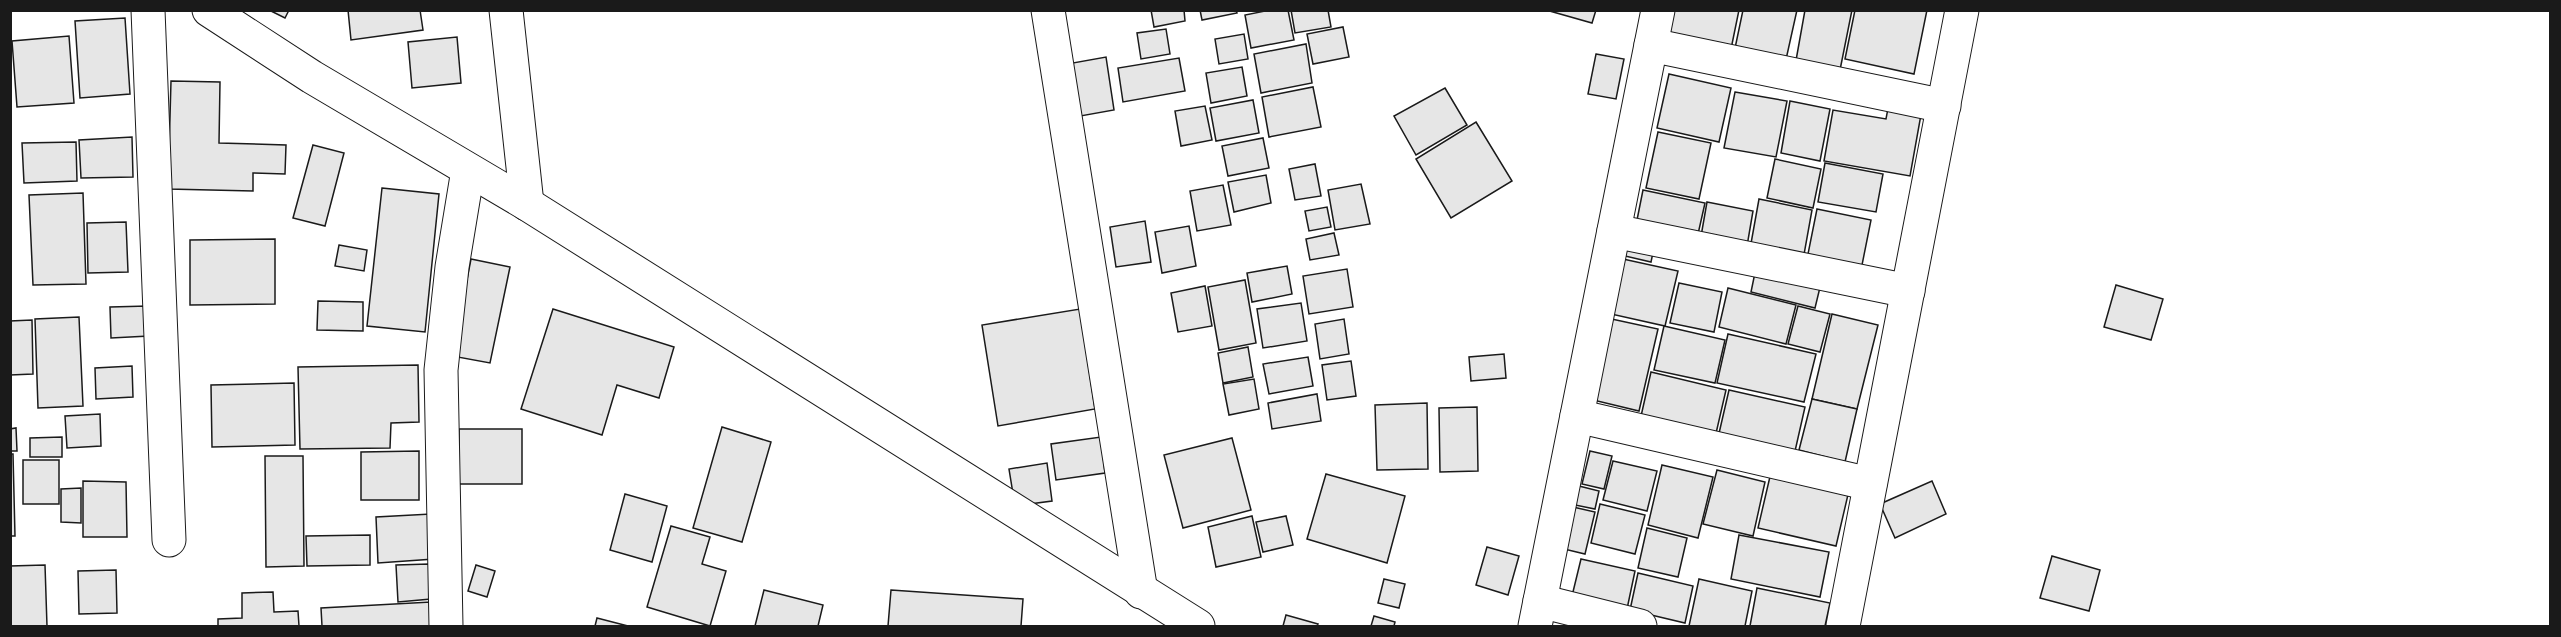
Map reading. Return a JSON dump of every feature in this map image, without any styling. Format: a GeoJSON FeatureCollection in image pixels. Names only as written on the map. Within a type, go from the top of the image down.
{"type":"FeatureCollection","features":[{"type":"Feature","properties":{"kind":"street"},"geometry":{"type":"LineString","coordinates":[[148,10],[169,540]]}},
{"type":"Feature","properties":{"kind":"street"},"geometry":{"type":"LineString","coordinates":[[209,10],[312,77],[527,204],[1198,627]]}},
{"type":"Feature","properties":{"kind":"street"},"geometry":{"type":"LineString","coordinates":[[506,10],[527,204]]}},
{"type":"Feature","properties":{"kind":"street"},"geometry":{"type":"LineString","coordinates":[[1047,10],[1141,592]]}},
{"type":"Feature","properties":{"kind":"street"},"geometry":{"type":"LineString","coordinates":[[1640,627],[1538,614],[1658,10]]}},
{"type":"Feature","properties":{"kind":"street"},"geometry":{"type":"LineString","coordinates":[[1843,627],[1962,10]]}},
{"type":"Feature","properties":{"kind":"street"},"geometry":{"type":"LineString","coordinates":[[1651,45],[1944,106]]}},
{"type":"Feature","properties":{"kind":"street"},"geometry":{"type":"LineString","coordinates":[[446,627],[441,370],[452,267],[468,170]]}},
{"type":"Feature","properties":{"kind":"street"},"geometry":{"type":"LineString","coordinates":[[1614,231],[1908,291]]}},
{"type":"Feature","properties":{"kind":"street"},"geometry":{"type":"LineString","coordinates":[[1577,416],[1870,484]]}},
{"type":"Feature","properties":{"kind":"building"},"geometry":{"type":"Polygon","coordinates":[[[269,10],[289,10],[285,18],[269,10]]]}},
{"type":"Feature","properties":{"kind":"building"},"geometry":{"type":"Polygon","coordinates":[[[348,10],[420,10],[423,30],[351,40],[348,10]]]}},
{"type":"Feature","properties":{"kind":"building"},"geometry":{"type":"Polygon","coordinates":[[[1151,10],[1184,10],[1185,21],[1154,27],[1151,10]]]}},
{"type":"Feature","properties":{"kind":"building"},"geometry":{"type":"Polygon","coordinates":[[[1200,10],[1236,10],[1237,13],[1202,20],[1200,10]]]}},
{"type":"Feature","properties":{"kind":"building"},"geometry":{"type":"Polygon","coordinates":[[[1270,10],[1288,10],[1294,40],[1251,48],[1245,15],[1270,10]]]}},
{"type":"Feature","properties":{"kind":"building"},"geometry":{"type":"Polygon","coordinates":[[[1291,10],[1328,10],[1331,27],[1295,33],[1291,10]]]}},
{"type":"Feature","properties":{"kind":"building"},"geometry":{"type":"Polygon","coordinates":[[[1546,10],[1596,10],[1592,23],[1546,10]]]}},
{"type":"Feature","properties":{"kind":"building"},"geometry":{"type":"Polygon","coordinates":[[[1673,10],[1739,10],[1731,49],[1668,36],[1673,10]]]}},
{"type":"Feature","properties":{"kind":"building"},"geometry":{"type":"Polygon","coordinates":[[[1743,10],[1797,10],[1785,64],[1734,53],[1743,10]]]}},
{"type":"Feature","properties":{"kind":"building"},"geometry":{"type":"Polygon","coordinates":[[[1805,10],[1852,10],[1839,75],[1795,66],[1805,10]]]}},
{"type":"Feature","properties":{"kind":"building"},"geometry":{"type":"Polygon","coordinates":[[[1855,10],[1927,10],[1914,74],[1845,59],[1855,10]]]}},
{"type":"Feature","properties":{"kind":"building"},"geometry":{"type":"Polygon","coordinates":[[[125,18],[130,94],[80,98],[75,21],[125,18]]]}},
{"type":"Feature","properties":{"kind":"building"},"geometry":{"type":"Polygon","coordinates":[[[1343,27],[1349,57],[1313,64],[1307,34],[1343,27]]]}},
{"type":"Feature","properties":{"kind":"building"},"geometry":{"type":"Polygon","coordinates":[[[1166,29],[1170,54],[1141,59],[1137,33],[1166,29]]]}},
{"type":"Feature","properties":{"kind":"building"},"geometry":{"type":"Polygon","coordinates":[[[1244,34],[1248,59],[1219,64],[1215,39],[1244,34]]]}},
{"type":"Feature","properties":{"kind":"building"},"geometry":{"type":"Polygon","coordinates":[[[69,36],[74,103],[17,107],[12,41],[69,36]]]}},
{"type":"Feature","properties":{"kind":"building"},"geometry":{"type":"Polygon","coordinates":[[[457,37],[461,83],[412,88],[408,42],[457,37]]]}},
{"type":"Feature","properties":{"kind":"building"},"geometry":{"type":"Polygon","coordinates":[[[1306,44],[1312,83],[1261,93],[1254,54],[1306,44]]]}},
{"type":"Feature","properties":{"kind":"building"},"geometry":{"type":"Polygon","coordinates":[[[1596,54],[1624,59],[1616,99],[1588,94],[1596,54]]]}},
{"type":"Feature","properties":{"kind":"building"},"geometry":{"type":"Polygon","coordinates":[[[1106,57],[1114,110],[1075,117],[1067,64],[1106,57]]]}},
{"type":"Feature","properties":{"kind":"building"},"geometry":{"type":"Polygon","coordinates":[[[1179,58],[1185,91],[1123,102],[1118,68],[1179,58]]]}},
{"type":"Feature","properties":{"kind":"building"},"geometry":{"type":"Polygon","coordinates":[[[1242,67],[1247,96],[1211,103],[1206,73],[1242,67]]]}},
{"type":"Feature","properties":{"kind":"building"},"geometry":{"type":"Polygon","coordinates":[[[1669,74],[1731,88],[1719,142],[1657,128],[1669,74]]]}},
{"type":"Feature","properties":{"kind":"building"},"geometry":{"type":"Polygon","coordinates":[[[171,81],[220,82],[219,143],[286,145],[285,174],[253,173],[253,191],[168,189],[171,81]]]}},
{"type":"Feature","properties":{"kind":"building"},"geometry":{"type":"Polygon","coordinates":[[[1313,87],[1321,127],[1269,137],[1262,97],[1313,87]]]}},
{"type":"Feature","properties":{"kind":"building"},"geometry":{"type":"Polygon","coordinates":[[[1445,88],[1467,125],[1416,155],[1394,116],[1445,88]]]}},
{"type":"Feature","properties":{"kind":"building"},"geometry":{"type":"Polygon","coordinates":[[[1735,92],[1787,101],[1776,157],[1724,148],[1735,92]]]}},
{"type":"Feature","properties":{"kind":"building"},"geometry":{"type":"Polygon","coordinates":[[[1253,100],[1259,133],[1216,141],[1210,108],[1253,100]]]}},
{"type":"Feature","properties":{"kind":"building"},"geometry":{"type":"Polygon","coordinates":[[[1790,101],[1830,109],[1820,161],[1781,153],[1790,101]]]}},
{"type":"Feature","properties":{"kind":"building"},"geometry":{"type":"Polygon","coordinates":[[[1889,103],[1922,109],[1910,176],[1824,161],[1833,110],[1886,119],[1889,103]]]}},
{"type":"Feature","properties":{"kind":"building"},"geometry":{"type":"Polygon","coordinates":[[[1205,106],[1212,140],[1181,146],[1175,111],[1205,106]]]}},
{"type":"Feature","properties":{"kind":"building"},"geometry":{"type":"Polygon","coordinates":[[[1476,122],[1512,181],[1451,218],[1416,159],[1476,122]]]}},
{"type":"Feature","properties":{"kind":"building"},"geometry":{"type":"Polygon","coordinates":[[[1658,132],[1711,143],[1699,199],[1646,188],[1658,132]]]}},
{"type":"Feature","properties":{"kind":"building"},"geometry":{"type":"Polygon","coordinates":[[[132,137],[133,177],[81,178],[79,140],[132,137]]]}},
{"type":"Feature","properties":{"kind":"building"},"geometry":{"type":"Polygon","coordinates":[[[1263,138],[1269,168],[1228,176],[1222,146],[1263,138]]]}},
{"type":"Feature","properties":{"kind":"building"},"geometry":{"type":"Polygon","coordinates":[[[76,142],[77,181],[24,183],[22,143],[76,142]]]}},
{"type":"Feature","properties":{"kind":"building"},"geometry":{"type":"Polygon","coordinates":[[[313,145],[344,153],[325,226],[293,218],[313,145]]]}},
{"type":"Feature","properties":{"kind":"building"},"geometry":{"type":"Polygon","coordinates":[[[1775,159],[1821,169],[1813,208],[1767,198],[1775,159]]]}},
{"type":"Feature","properties":{"kind":"building"},"geometry":{"type":"Polygon","coordinates":[[[1825,163],[1883,174],[1876,212],[1818,202],[1825,163]]]}},
{"type":"Feature","properties":{"kind":"building"},"geometry":{"type":"Polygon","coordinates":[[[1315,164],[1321,196],[1295,200],[1289,169],[1315,164]]]}},
{"type":"Feature","properties":{"kind":"building"},"geometry":{"type":"Polygon","coordinates":[[[1266,175],[1271,203],[1234,212],[1228,182],[1266,175]]]}},
{"type":"Feature","properties":{"kind":"building"},"geometry":{"type":"Polygon","coordinates":[[[1361,184],[1370,224],[1335,230],[1328,190],[1361,184]]]}},
{"type":"Feature","properties":{"kind":"building"},"geometry":{"type":"Polygon","coordinates":[[[1223,185],[1231,225],[1197,231],[1190,191],[1223,185]]]}},
{"type":"Feature","properties":{"kind":"building"},"geometry":{"type":"Polygon","coordinates":[[[382,188],[439,194],[425,332],[367,326],[382,188]]]}},
{"type":"Feature","properties":{"kind":"building"},"geometry":{"type":"Polygon","coordinates":[[[1643,190],[1705,203],[1696,243],[1635,230],[1643,190]]]}},
{"type":"Feature","properties":{"kind":"building"},"geometry":{"type":"Polygon","coordinates":[[[83,193],[86,284],[33,285],[29,195],[83,193]]]}},
{"type":"Feature","properties":{"kind":"building"},"geometry":{"type":"Polygon","coordinates":[[[1759,199],[1812,210],[1803,260],[1750,249],[1759,199]]]}},
{"type":"Feature","properties":{"kind":"building"},"geometry":{"type":"Polygon","coordinates":[[[1707,202],[1753,211],[1746,252],[1700,242],[1707,202]]]}},
{"type":"Feature","properties":{"kind":"building"},"geometry":{"type":"Polygon","coordinates":[[[1327,207],[1331,227],[1309,231],[1305,211],[1327,207]]]}},
{"type":"Feature","properties":{"kind":"building"},"geometry":{"type":"Polygon","coordinates":[[[1817,209],[1871,220],[1861,270],[1807,259],[1817,209]]]}},
{"type":"Feature","properties":{"kind":"building"},"geometry":{"type":"Polygon","coordinates":[[[1145,221],[1151,262],[1116,267],[1110,227],[1145,221]]]}},
{"type":"Feature","properties":{"kind":"building"},"geometry":{"type":"Polygon","coordinates":[[[126,222],[128,272],[88,273],[87,223],[126,222]]]}},
{"type":"Feature","properties":{"kind":"building"},"geometry":{"type":"Polygon","coordinates":[[[1189,226],[1196,266],[1162,273],[1155,232],[1189,226]]]}},
{"type":"Feature","properties":{"kind":"building"},"geometry":{"type":"Polygon","coordinates":[[[1334,233],[1339,255],[1310,260],[1306,239],[1334,233]]]}},
{"type":"Feature","properties":{"kind":"building"},"geometry":{"type":"Polygon","coordinates":[[[1629,238],[1655,243],[1651,262],[1625,256],[1629,238]]]}},
{"type":"Feature","properties":{"kind":"building"},"geometry":{"type":"Polygon","coordinates":[[[275,239],[275,304],[190,305],[190,240],[275,239]]]}},
{"type":"Feature","properties":{"kind":"building"},"geometry":{"type":"Polygon","coordinates":[[[339,245],[367,250],[364,271],[335,266],[339,245]]]}},
{"type":"Feature","properties":{"kind":"building"},"geometry":{"type":"Polygon","coordinates":[[[471,259],[510,267],[490,363],[452,356],[471,259]]]}},
{"type":"Feature","properties":{"kind":"building"},"geometry":{"type":"Polygon","coordinates":[[[1623,259],[1678,271],[1665,326],[1611,314],[1623,259]]]}},
{"type":"Feature","properties":{"kind":"building"},"geometry":{"type":"Polygon","coordinates":[[[1757,263],[1822,279],[1815,308],[1751,292],[1757,263]]]}},
{"type":"Feature","properties":{"kind":"building"},"geometry":{"type":"Polygon","coordinates":[[[1287,266],[1292,294],[1252,302],[1247,273],[1287,266]]]}},
{"type":"Feature","properties":{"kind":"building"},"geometry":{"type":"Polygon","coordinates":[[[1347,269],[1353,307],[1309,314],[1303,276],[1347,269]]]}},
{"type":"Feature","properties":{"kind":"building"},"geometry":{"type":"Polygon","coordinates":[[[1245,280],[1256,343],[1219,350],[1208,287],[1245,280]]]}},
{"type":"Feature","properties":{"kind":"building"},"geometry":{"type":"Polygon","coordinates":[[[1679,283],[1722,292],[1714,332],[1670,323],[1679,283]]]}},
{"type":"Feature","properties":{"kind":"building"},"geometry":{"type":"Polygon","coordinates":[[[2116,285],[2163,299],[2151,340],[2104,327],[2116,285]]]}},
{"type":"Feature","properties":{"kind":"building"},"geometry":{"type":"Polygon","coordinates":[[[1205,286],[1212,326],[1178,332],[1171,293],[1205,286]]]}},
{"type":"Feature","properties":{"kind":"building"},"geometry":{"type":"Polygon","coordinates":[[[1728,288],[1796,305],[1786,344],[1719,327],[1728,288]]]}},
{"type":"Feature","properties":{"kind":"building"},"geometry":{"type":"Polygon","coordinates":[[[318,301],[363,302],[363,331],[317,330],[318,301]]]}},
{"type":"Feature","properties":{"kind":"building"},"geometry":{"type":"Polygon","coordinates":[[[1301,303],[1307,341],[1263,348],[1257,309],[1301,303]]]}},
{"type":"Feature","properties":{"kind":"building"},"geometry":{"type":"Polygon","coordinates":[[[148,306],[149,336],[111,338],[110,307],[148,306]]]}},
{"type":"Feature","properties":{"kind":"building"},"geometry":{"type":"Polygon","coordinates":[[[1798,306],[1830,314],[1820,352],[1788,344],[1798,306]]]}},
{"type":"Feature","properties":{"kind":"building"},"geometry":{"type":"Polygon","coordinates":[[[553,309],[674,347],[659,398],[617,385],[602,435],[521,409],[553,309]]]}},
{"type":"Feature","properties":{"kind":"building"},"geometry":{"type":"Polygon","coordinates":[[[1080,309],[1095,409],[998,426],[982,325],[1080,309]]]}},
{"type":"Feature","properties":{"kind":"building"},"geometry":{"type":"Polygon","coordinates":[[[1832,314],[1878,325],[1857,409],[1812,399],[1832,314]]]}},
{"type":"Feature","properties":{"kind":"building"},"geometry":{"type":"Polygon","coordinates":[[[79,317],[83,406],[38,408],[35,319],[79,317]]]}},
{"type":"Feature","properties":{"kind":"building"},"geometry":{"type":"Polygon","coordinates":[[[1607,318],[1658,329],[1639,411],[1589,399],[1607,318]]]}},
{"type":"Feature","properties":{"kind":"building"},"geometry":{"type":"Polygon","coordinates":[[[1344,319],[1349,354],[1320,359],[1315,324],[1344,319]]]}},
{"type":"Feature","properties":{"kind":"building"},"geometry":{"type":"Polygon","coordinates":[[[32,320],[33,374],[10,375],[10,321],[32,320]]]}},
{"type":"Feature","properties":{"kind":"building"},"geometry":{"type":"Polygon","coordinates":[[[1664,326],[1725,340],[1715,383],[1654,370],[1664,326]]]}},
{"type":"Feature","properties":{"kind":"building"},"geometry":{"type":"Polygon","coordinates":[[[1728,334],[1816,354],[1804,402],[1717,383],[1728,334]]]}},
{"type":"Feature","properties":{"kind":"building"},"geometry":{"type":"Polygon","coordinates":[[[1248,347],[1253,377],[1223,383],[1218,353],[1248,347]]]}},
{"type":"Feature","properties":{"kind":"building"},"geometry":{"type":"Polygon","coordinates":[[[1504,354],[1506,378],[1471,381],[1469,357],[1504,354]]]}},
{"type":"Feature","properties":{"kind":"building"},"geometry":{"type":"Polygon","coordinates":[[[1308,357],[1313,386],[1269,394],[1263,364],[1308,357]]]}},
{"type":"Feature","properties":{"kind":"building"},"geometry":{"type":"Polygon","coordinates":[[[1351,361],[1356,396],[1327,400],[1322,365],[1351,361]]]}},
{"type":"Feature","properties":{"kind":"building"},"geometry":{"type":"Polygon","coordinates":[[[418,365],[419,422],[391,423],[390,448],[300,449],[298,367],[418,365]]]}},
{"type":"Feature","properties":{"kind":"building"},"geometry":{"type":"Polygon","coordinates":[[[132,366],[133,397],[96,399],[95,368],[132,366]]]}},
{"type":"Feature","properties":{"kind":"building"},"geometry":{"type":"Polygon","coordinates":[[[1651,372],[1726,390],[1714,442],[1639,425],[1651,372]]]}},
{"type":"Feature","properties":{"kind":"building"},"geometry":{"type":"Polygon","coordinates":[[[1254,379],[1259,409],[1229,415],[1223,384],[1254,379]]]}},
{"type":"Feature","properties":{"kind":"building"},"geometry":{"type":"Polygon","coordinates":[[[294,383],[295,445],[212,447],[211,385],[294,383]]]}},
{"type":"Feature","properties":{"kind":"building"},"geometry":{"type":"Polygon","coordinates":[[[1729,390],[1805,407],[1793,460],[1717,442],[1729,390]]]}},
{"type":"Feature","properties":{"kind":"building"},"geometry":{"type":"Polygon","coordinates":[[[1317,394],[1321,421],[1272,429],[1268,403],[1317,394]]]}},
{"type":"Feature","properties":{"kind":"building"},"geometry":{"type":"Polygon","coordinates":[[[1812,399],[1857,409],[1845,462],[1799,450],[1812,399]]]}},
{"type":"Feature","properties":{"kind":"building"},"geometry":{"type":"Polygon","coordinates":[[[1427,403],[1428,469],[1377,470],[1375,405],[1427,403]]]}},
{"type":"Feature","properties":{"kind":"building"},"geometry":{"type":"Polygon","coordinates":[[[1477,407],[1478,471],[1440,472],[1439,408],[1477,407]]]}},
{"type":"Feature","properties":{"kind":"building"},"geometry":{"type":"Polygon","coordinates":[[[100,414],[101,446],[67,448],[65,416],[100,414]]]}},
{"type":"Feature","properties":{"kind":"building"},"geometry":{"type":"Polygon","coordinates":[[[722,427],[771,442],[742,542],[693,528],[722,427]]]}},
{"type":"Feature","properties":{"kind":"building"},"geometry":{"type":"Polygon","coordinates":[[[16,428],[17,451],[10,451],[10,429],[16,428]]]}},
{"type":"Feature","properties":{"kind":"building"},"geometry":{"type":"Polygon","coordinates":[[[459,429],[522,429],[522,484],[459,484],[459,429]]]}},
{"type":"Feature","properties":{"kind":"building"},"geometry":{"type":"Polygon","coordinates":[[[62,437],[62,457],[30,457],[30,438],[62,437]]]}},
{"type":"Feature","properties":{"kind":"building"},"geometry":{"type":"Polygon","coordinates":[[[1101,437],[1105,473],[1056,480],[1051,444],[1101,437]]]}},
{"type":"Feature","properties":{"kind":"building"},"geometry":{"type":"Polygon","coordinates":[[[1232,438],[1251,510],[1183,528],[1164,455],[1232,438]]]}},
{"type":"Feature","properties":{"kind":"building"},"geometry":{"type":"Polygon","coordinates":[[[419,451],[419,500],[361,500],[361,452],[419,451]]]}},
{"type":"Feature","properties":{"kind":"building"},"geometry":{"type":"Polygon","coordinates":[[[1590,451],[1612,456],[1604,489],[1582,484],[1590,451]]]}},
{"type":"Feature","properties":{"kind":"building"},"geometry":{"type":"Polygon","coordinates":[[[10,454],[13,454],[15,536],[10,536],[10,454]]]}},
{"type":"Feature","properties":{"kind":"building"},"geometry":{"type":"Polygon","coordinates":[[[265,456],[303,456],[304,566],[266,567],[265,456]]]}},
{"type":"Feature","properties":{"kind":"building"},"geometry":{"type":"Polygon","coordinates":[[[23,460],[59,460],[59,504],[23,504],[23,460]]]}},
{"type":"Feature","properties":{"kind":"building"},"geometry":{"type":"Polygon","coordinates":[[[1613,461],[1657,471],[1647,511],[1603,500],[1613,461]]]}},
{"type":"Feature","properties":{"kind":"building"},"geometry":{"type":"Polygon","coordinates":[[[1047,463],[1052,501],[1015,506],[1009,469],[1047,463]]]}},
{"type":"Feature","properties":{"kind":"building"},"geometry":{"type":"Polygon","coordinates":[[[1662,465],[1713,477],[1698,538],[1648,525],[1662,465]]]}},
{"type":"Feature","properties":{"kind":"building"},"geometry":{"type":"Polygon","coordinates":[[[1772,468],[1850,486],[1836,546],[1758,528],[1772,468]]]}},
{"type":"Feature","properties":{"kind":"building"},"geometry":{"type":"Polygon","coordinates":[[[1717,470],[1765,482],[1753,536],[1703,524],[1717,470]]]}},
{"type":"Feature","properties":{"kind":"building"},"geometry":{"type":"Polygon","coordinates":[[[1326,474],[1405,496],[1387,563],[1307,539],[1326,474]]]}},
{"type":"Feature","properties":{"kind":"building"},"geometry":{"type":"Polygon","coordinates":[[[83,481],[126,482],[127,537],[83,537],[83,481]]]}},
{"type":"Feature","properties":{"kind":"building"},"geometry":{"type":"Polygon","coordinates":[[[1932,481],[1946,514],[1895,538],[1880,504],[1932,481]]]}},
{"type":"Feature","properties":{"kind":"building"},"geometry":{"type":"Polygon","coordinates":[[[1579,486],[1599,491],[1595,509],[1575,505],[1579,486]]]}},
{"type":"Feature","properties":{"kind":"building"},"geometry":{"type":"Polygon","coordinates":[[[81,488],[81,523],[61,522],[61,489],[81,488]]]}},
{"type":"Feature","properties":{"kind":"building"},"geometry":{"type":"Polygon","coordinates":[[[625,494],[667,506],[652,562],[610,550],[625,494]]]}},
{"type":"Feature","properties":{"kind":"building"},"geometry":{"type":"Polygon","coordinates":[[[1600,504],[1645,515],[1635,554],[1591,543],[1600,504]]]}},
{"type":"Feature","properties":{"kind":"building"},"geometry":{"type":"Polygon","coordinates":[[[1573,507],[1595,512],[1585,554],[1564,549],[1573,507]]]}},
{"type":"Feature","properties":{"kind":"building"},"geometry":{"type":"Polygon","coordinates":[[[431,514],[434,559],[378,563],[376,517],[431,514]]]}},
{"type":"Feature","properties":{"kind":"building"},"geometry":{"type":"Polygon","coordinates":[[[1252,516],[1261,557],[1216,567],[1208,527],[1252,516]]]}},
{"type":"Feature","properties":{"kind":"building"},"geometry":{"type":"Polygon","coordinates":[[[1286,516],[1293,545],[1263,552],[1256,522],[1286,516]]]}},
{"type":"Feature","properties":{"kind":"building"},"geometry":{"type":"Polygon","coordinates":[[[671,526],[710,537],[702,564],[726,571],[710,626],[647,607],[671,526]]]}},
{"type":"Feature","properties":{"kind":"building"},"geometry":{"type":"Polygon","coordinates":[[[1647,528],[1687,538],[1678,577],[1638,568],[1647,528]]]}},
{"type":"Feature","properties":{"kind":"building"},"geometry":{"type":"Polygon","coordinates":[[[370,535],[370,565],[307,566],[306,536],[370,535]]]}},
{"type":"Feature","properties":{"kind":"building"},"geometry":{"type":"Polygon","coordinates":[[[1739,535],[1829,552],[1820,597],[1731,579],[1739,535]]]}},
{"type":"Feature","properties":{"kind":"building"},"geometry":{"type":"Polygon","coordinates":[[[1487,547],[1519,556],[1508,595],[1476,585],[1487,547]]]}},
{"type":"Feature","properties":{"kind":"building"},"geometry":{"type":"Polygon","coordinates":[[[2052,556],[2100,570],[2089,611],[2040,598],[2052,556]]]}},
{"type":"Feature","properties":{"kind":"building"},"geometry":{"type":"Polygon","coordinates":[[[1581,559],[1635,571],[1627,609],[1572,596],[1581,559]]]}},
{"type":"Feature","properties":{"kind":"building"},"geometry":{"type":"Polygon","coordinates":[[[429,564],[431,599],[398,602],[396,565],[429,564]]]}},
{"type":"Feature","properties":{"kind":"building"},"geometry":{"type":"Polygon","coordinates":[[[45,565],[47,626],[10,626],[10,566],[45,565]]]}},
{"type":"Feature","properties":{"kind":"building"},"geometry":{"type":"Polygon","coordinates":[[[476,565],[495,571],[487,597],[468,591],[476,565]]]}},
{"type":"Feature","properties":{"kind":"building"},"geometry":{"type":"Polygon","coordinates":[[[116,570],[117,613],[79,614],[78,571],[116,570]]]}},
{"type":"Feature","properties":{"kind":"building"},"geometry":{"type":"Polygon","coordinates":[[[1638,573],[1693,586],[1685,623],[1630,610],[1638,573]]]}},
{"type":"Feature","properties":{"kind":"building"},"geometry":{"type":"Polygon","coordinates":[[[1384,579],[1405,584],[1399,608],[1378,603],[1384,579]]]}},
{"type":"Feature","properties":{"kind":"building"},"geometry":{"type":"Polygon","coordinates":[[[1699,579],[1752,591],[1745,626],[1689,626],[1699,579]]]}},
{"type":"Feature","properties":{"kind":"building"},"geometry":{"type":"Polygon","coordinates":[[[1757,588],[1830,603],[1825,626],[1750,626],[1757,588]]]}},
{"type":"Feature","properties":{"kind":"building"},"geometry":{"type":"Polygon","coordinates":[[[764,590],[823,605],[818,626],[755,626],[764,590]]]}},
{"type":"Feature","properties":{"kind":"building"},"geometry":{"type":"Polygon","coordinates":[[[891,590],[1023,599],[1021,626],[888,626],[891,590]]]}},
{"type":"Feature","properties":{"kind":"building"},"geometry":{"type":"Polygon","coordinates":[[[273,592],[274,612],[298,611],[299,626],[218,626],[218,619],[242,618],[242,593],[273,592]]]}},
{"type":"Feature","properties":{"kind":"building"},"geometry":{"type":"Polygon","coordinates":[[[431,602],[432,626],[322,626],[321,608],[431,602]]]}},
{"type":"Feature","properties":{"kind":"building"},"geometry":{"type":"Polygon","coordinates":[[[1286,615],[1318,624],[1317,626],[1283,626],[1286,615]]]}},
{"type":"Feature","properties":{"kind":"building"},"geometry":{"type":"Polygon","coordinates":[[[1374,616],[1395,622],[1394,626],[1371,626],[1374,616]]]}},
{"type":"Feature","properties":{"kind":"building"},"geometry":{"type":"Polygon","coordinates":[[[597,618],[628,626],[595,626],[597,618]]]}}]}
